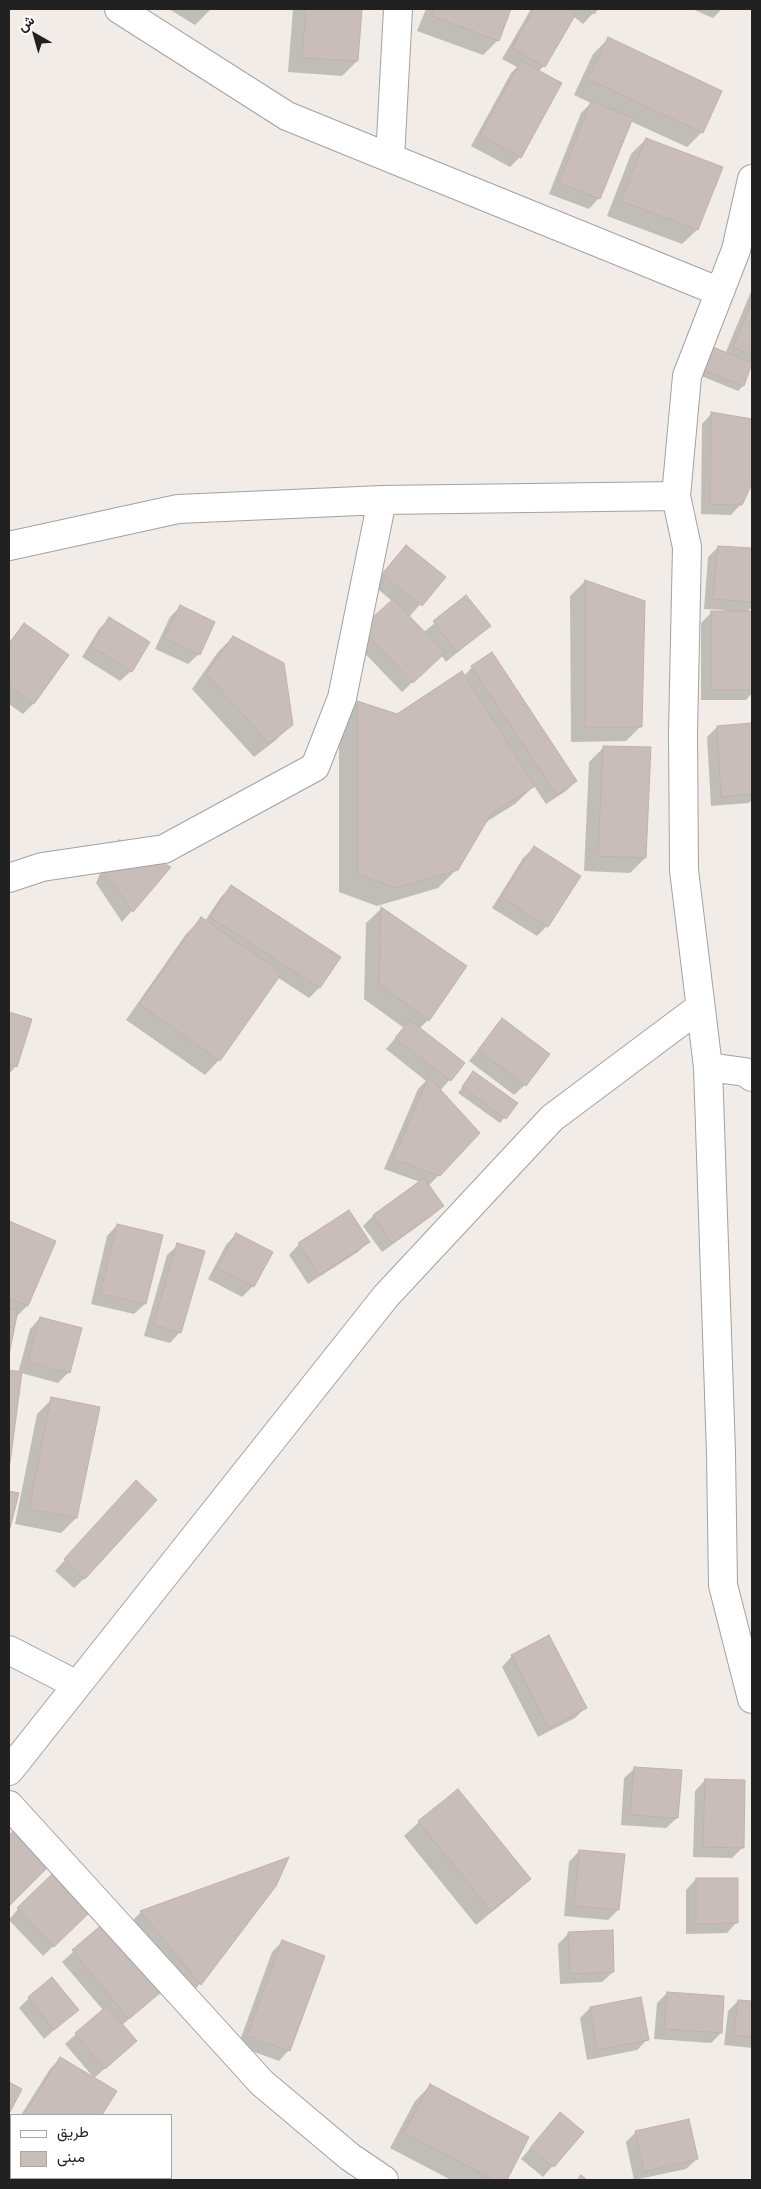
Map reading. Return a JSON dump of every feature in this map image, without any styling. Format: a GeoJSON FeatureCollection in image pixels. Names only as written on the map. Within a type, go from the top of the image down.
{"type":"FeatureCollection","features":[{"type":"Feature","properties":{"kind":"street"},"geometry":{"type":"LineString","coordinates":[[119,9],[286,116],[720,292]]}},
{"type":"Feature","properties":{"kind":"street"},"geometry":{"type":"LineString","coordinates":[[390,158],[398,9]]}},
{"type":"Feature","properties":{"kind":"street"},"geometry":{"type":"LineString","coordinates":[[752,179],[736,250],[687,376],[676,496],[687,547],[683,732],[684,870],[699,1008],[708,1067],[721,1453],[723,1586],[752,1699]]}},
{"type":"Feature","properties":{"kind":"street"},"geometry":{"type":"LineString","coordinates":[[9,546],[178,509],[382,500],[676,496]]}},
{"type":"Feature","properties":{"kind":"street"},"geometry":{"type":"LineString","coordinates":[[9,878],[42,867],[164,849],[315,766],[342,698],[382,500]]}},
{"type":"Feature","properties":{"kind":"street"},"geometry":{"type":"LineString","coordinates":[[9,1771],[386,1296],[552,1118],[699,1008]]}},
{"type":"Feature","properties":{"kind":"street"},"geometry":{"type":"LineString","coordinates":[[708,1067],[745,1072],[752,1077]]}},
{"type":"Feature","properties":{"kind":"street"},"geometry":{"type":"LineString","coordinates":[[9,1650],[77,1685]]}},
{"type":"Feature","properties":{"kind":"street"},"geometry":{"type":"LineString","coordinates":[[9,1804],[262,2083],[350,2158],[384,2180]]}},
{"type":"Feature","properties":{"kind":"building"},"geometry":{"type":"Polygon","coordinates":[[[306,9],[362,9],[358,61],[302,58],[306,9]]]}},
{"type":"Feature","properties":{"kind":"building"},"geometry":{"type":"Polygon","coordinates":[[[434,9],[511,9],[499,41],[432,16],[434,9]]]}},
{"type":"Feature","properties":{"kind":"building"},"geometry":{"type":"Polygon","coordinates":[[[534,9],[567,9],[576,14],[545,67],[512,48],[534,9]]]}},
{"type":"Feature","properties":{"kind":"building"},"geometry":{"type":"Polygon","coordinates":[[[587,9],[598,9],[594,14],[587,9]]]}},
{"type":"Feature","properties":{"kind":"building"},"geometry":{"type":"Polygon","coordinates":[[[608,37],[722,91],[703,133],[588,79],[608,37]]]}},
{"type":"Feature","properties":{"kind":"building"},"geometry":{"type":"Polygon","coordinates":[[[521,61],[562,83],[521,158],[480,135],[521,61]]]}},
{"type":"Feature","properties":{"kind":"building"},"geometry":{"type":"Polygon","coordinates":[[[591,101],[633,118],[600,199],[559,183],[591,101]]]}},
{"type":"Feature","properties":{"kind":"building"},"geometry":{"type":"Polygon","coordinates":[[[646,138],[723,167],[698,230],[621,201],[646,138]]]}},
{"type":"Feature","properties":{"kind":"building"},"geometry":{"type":"Polygon","coordinates":[[[752,301],[752,355],[733,347],[752,301]]]}},
{"type":"Feature","properties":{"kind":"building"},"geometry":{"type":"Polygon","coordinates":[[[708,345],[752,363],[744,386],[698,368],[708,345]]]}},
{"type":"Feature","properties":{"kind":"building"},"geometry":{"type":"Polygon","coordinates":[[[711,412],[752,419],[752,484],[742,505],[710,504],[711,412]]]}},
{"type":"Feature","properties":{"kind":"building"},"geometry":{"type":"Polygon","coordinates":[[[406,545],[446,577],[422,606],[382,574],[406,545]]]}},
{"type":"Feature","properties":{"kind":"building"},"geometry":{"type":"Polygon","coordinates":[[[718,546],[752,548],[752,602],[713,599],[718,546]]]}},
{"type":"Feature","properties":{"kind":"building"},"geometry":{"type":"Polygon","coordinates":[[[585,580],[645,601],[642,727],[585,727],[585,580]]]}},
{"type":"Feature","properties":{"kind":"building"},"geometry":{"type":"Polygon","coordinates":[[[466,595],[491,626],[457,652],[433,621],[466,595]]]}},
{"type":"Feature","properties":{"kind":"building"},"geometry":{"type":"Polygon","coordinates":[[[393,599],[445,653],[413,683],[361,628],[393,599]]]}},
{"type":"Feature","properties":{"kind":"building"},"geometry":{"type":"Polygon","coordinates":[[[180,605],[215,622],[200,655],[164,638],[180,605]]]}},
{"type":"Feature","properties":{"kind":"building"},"geometry":{"type":"Polygon","coordinates":[[[711,611],[752,611],[752,690],[711,690],[711,611]]]}},
{"type":"Feature","properties":{"kind":"building"},"geometry":{"type":"Polygon","coordinates":[[[109,617],[150,642],[132,672],[91,646],[109,617]]]}},
{"type":"Feature","properties":{"kind":"building"},"geometry":{"type":"Polygon","coordinates":[[[24,623],[69,655],[34,704],[9,686],[9,644],[24,623]]]}},
{"type":"Feature","properties":{"kind":"building"},"geometry":{"type":"Polygon","coordinates":[[[233,636],[284,663],[293,725],[269,743],[206,674],[233,636]]]}},
{"type":"Feature","properties":{"kind":"building"},"geometry":{"type":"Polygon","coordinates":[[[492,652],[577,781],[557,795],[471,666],[492,652]]]}},
{"type":"Feature","properties":{"kind":"building"},"geometry":{"type":"Polygon","coordinates":[[[462,671],[535,786],[491,814],[458,870],[396,888],[357,874],[357,701],[397,714],[462,671]]]}},
{"type":"Feature","properties":{"kind":"building"},"geometry":{"type":"Polygon","coordinates":[[[752,723],[752,794],[721,797],[717,726],[752,723]]]}},
{"type":"Feature","properties":{"kind":"building"},"geometry":{"type":"Polygon","coordinates":[[[603,746],[651,747],[646,858],[598,856],[603,746]]]}},
{"type":"Feature","properties":{"kind":"building"},"geometry":{"type":"Polygon","coordinates":[[[119,840],[171,867],[133,912],[105,872],[119,840]]]}},
{"type":"Feature","properties":{"kind":"building"},"geometry":{"type":"Polygon","coordinates":[[[534,846],[581,876],[548,927],[501,897],[534,846]]]}},
{"type":"Feature","properties":{"kind":"building"},"geometry":{"type":"Polygon","coordinates":[[[231,885],[341,957],[320,988],[210,917],[231,885]]]}},
{"type":"Feature","properties":{"kind":"building"},"geometry":{"type":"Polygon","coordinates":[[[381,907],[467,966],[429,1021],[379,984],[381,907]]]}},
{"type":"Feature","properties":{"kind":"building"},"geometry":{"type":"Polygon","coordinates":[[[201,917],[282,973],[220,1061],[139,1004],[201,917]]]}},
{"type":"Feature","properties":{"kind":"building"},"geometry":{"type":"Polygon","coordinates":[[[9,1012],[32,1019],[17,1067],[9,1064],[9,1012]]]}},
{"type":"Feature","properties":{"kind":"building"},"geometry":{"type":"Polygon","coordinates":[[[502,1018],[550,1054],[526,1086],[478,1050],[502,1018]]]}},
{"type":"Feature","properties":{"kind":"building"},"geometry":{"type":"Polygon","coordinates":[[[410,1020],[465,1063],[451,1081],[395,1038],[410,1020]]]}},
{"type":"Feature","properties":{"kind":"building"},"geometry":{"type":"Polygon","coordinates":[[[473,1071],[518,1103],[506,1119],[462,1087],[473,1071]]]}},
{"type":"Feature","properties":{"kind":"building"},"geometry":{"type":"Polygon","coordinates":[[[429,1077],[480,1133],[440,1176],[393,1159],[429,1077]]]}},
{"type":"Feature","properties":{"kind":"building"},"geometry":{"type":"Polygon","coordinates":[[[424,1178],[444,1206],[392,1243],[373,1215],[424,1178]]]}},
{"type":"Feature","properties":{"kind":"building"},"geometry":{"type":"Polygon","coordinates":[[[349,1210],[370,1242],[319,1275],[298,1243],[349,1210]]]}},
{"type":"Feature","properties":{"kind":"building"},"geometry":{"type":"Polygon","coordinates":[[[9,1221],[56,1241],[28,1306],[9,1298],[9,1221]]]}},
{"type":"Feature","properties":{"kind":"building"},"geometry":{"type":"Polygon","coordinates":[[[117,1224],[163,1235],[146,1304],[100,1294],[117,1224]]]}},
{"type":"Feature","properties":{"kind":"building"},"geometry":{"type":"Polygon","coordinates":[[[236,1233],[273,1252],[254,1287],[217,1268],[236,1233]]]}},
{"type":"Feature","properties":{"kind":"building"},"geometry":{"type":"Polygon","coordinates":[[[177,1243],[205,1251],[181,1333],[153,1325],[177,1243]]]}},
{"type":"Feature","properties":{"kind":"building"},"geometry":{"type":"Polygon","coordinates":[[[9,1308],[18,1310],[9,1355],[9,1308]]]}},
{"type":"Feature","properties":{"kind":"building"},"geometry":{"type":"Polygon","coordinates":[[[40,1317],[82,1328],[70,1373],[28,1362],[40,1317]]]}},
{"type":"Feature","properties":{"kind":"building"},"geometry":{"type":"Polygon","coordinates":[[[9,1370],[22,1372],[10,1463],[9,1463],[9,1370]]]}},
{"type":"Feature","properties":{"kind":"building"},"geometry":{"type":"Polygon","coordinates":[[[51,1397],[100,1407],[77,1518],[29,1509],[51,1397]]]}},
{"type":"Feature","properties":{"kind":"building"},"geometry":{"type":"Polygon","coordinates":[[[136,1480],[157,1500],[85,1579],[64,1559],[136,1480]]]}},
{"type":"Feature","properties":{"kind":"building"},"geometry":{"type":"Polygon","coordinates":[[[9,1491],[19,1493],[9,1532],[9,1491]]]}},
{"type":"Feature","properties":{"kind":"building"},"geometry":{"type":"Polygon","coordinates":[[[549,1635],[587,1708],[549,1728],[511,1655],[549,1635]]]}},
{"type":"Feature","properties":{"kind":"building"},"geometry":{"type":"Polygon","coordinates":[[[634,1767],[682,1770],[678,1818],[630,1815],[634,1767]]]}},
{"type":"Feature","properties":{"kind":"building"},"geometry":{"type":"Polygon","coordinates":[[[705,1779],[745,1780],[744,1848],[703,1847],[705,1779]]]}},
{"type":"Feature","properties":{"kind":"building"},"geometry":{"type":"Polygon","coordinates":[[[458,1789],[531,1879],[491,1911],[418,1821],[458,1789]]]}},
{"type":"Feature","properties":{"kind":"building"},"geometry":{"type":"Polygon","coordinates":[[[13,1831],[49,1866],[9,1906],[9,1836],[13,1831]]]}},
{"type":"Feature","properties":{"kind":"building"},"geometry":{"type":"Polygon","coordinates":[[[579,1850],[625,1854],[619,1910],[574,1906],[579,1850]]]}},
{"type":"Feature","properties":{"kind":"building"},"geometry":{"type":"Polygon","coordinates":[[[289,1857],[276,1886],[201,1985],[140,1911],[289,1857]]]}},
{"type":"Feature","properties":{"kind":"building"},"geometry":{"type":"Polygon","coordinates":[[[54,1872],[91,1911],[54,1947],[17,1908],[54,1872]]]}},
{"type":"Feature","properties":{"kind":"building"},"geometry":{"type":"Polygon","coordinates":[[[696,1878],[738,1878],[738,1923],[696,1924],[696,1878]]]}},
{"type":"Feature","properties":{"kind":"building"},"geometry":{"type":"Polygon","coordinates":[[[104,1923],[162,1991],[129,2019],[72,1950],[104,1923]]]}},
{"type":"Feature","properties":{"kind":"building"},"geometry":{"type":"Polygon","coordinates":[[[613,1930],[614,1972],[570,1974],[568,1932],[613,1930]]]}},
{"type":"Feature","properties":{"kind":"building"},"geometry":{"type":"Polygon","coordinates":[[[282,1940],[325,1956],[290,2051],[247,2036],[282,1940]]]}},
{"type":"Feature","properties":{"kind":"building"},"geometry":{"type":"Polygon","coordinates":[[[52,1977],[79,2010],[54,2030],[28,1997],[52,1977]]]}},
{"type":"Feature","properties":{"kind":"building"},"geometry":{"type":"Polygon","coordinates":[[[667,1992],[724,1996],[722,2033],[664,2029],[667,1992]]]}},
{"type":"Feature","properties":{"kind":"building"},"geometry":{"type":"Polygon","coordinates":[[[641,1997],[649,2040],[597,2050],[590,2007],[641,1997]]]}},
{"type":"Feature","properties":{"kind":"building"},"geometry":{"type":"Polygon","coordinates":[[[738,2000],[752,2001],[752,2037],[734,2035],[738,2000]]]}},
{"type":"Feature","properties":{"kind":"building"},"geometry":{"type":"Polygon","coordinates":[[[107,2006],[137,2041],[105,2069],[75,2033],[107,2006]]]}},
{"type":"Feature","properties":{"kind":"building"},"geometry":{"type":"Polygon","coordinates":[[[60,2057],[117,2091],[103,2114],[25,2114],[60,2057]]]}},
{"type":"Feature","properties":{"kind":"building"},"geometry":{"type":"Polygon","coordinates":[[[9,2082],[22,2089],[9,2114],[9,2082]]]}},
{"type":"Feature","properties":{"kind":"building"},"geometry":{"type":"Polygon","coordinates":[[[430,2084],[529,2137],[507,2180],[494,2180],[404,2133],[430,2084]]]}},
{"type":"Feature","properties":{"kind":"building"},"geometry":{"type":"Polygon","coordinates":[[[560,2112],[584,2132],[554,2167],[530,2148],[560,2112]]]}},
{"type":"Feature","properties":{"kind":"building"},"geometry":{"type":"Polygon","coordinates":[[[689,2119],[698,2159],[644,2172],[635,2131],[689,2119]]]}},
{"type":"Feature","properties":{"kind":"building"},"geometry":{"type":"Polygon","coordinates":[[[10,2152],[10,2179],[52,2180],[9,2180],[10,2152]]]}},
{"type":"Feature","properties":{"kind":"building"},"geometry":{"type":"Polygon","coordinates":[[[581,2175],[587,2180],[577,2180],[581,2175]]]}},
{"type":"Feature","properties":{"kind":"building"},"geometry":{"type":"Polygon","coordinates":[[[106,2179],[107,2180],[70,2180],[106,2179]]]}}]}
